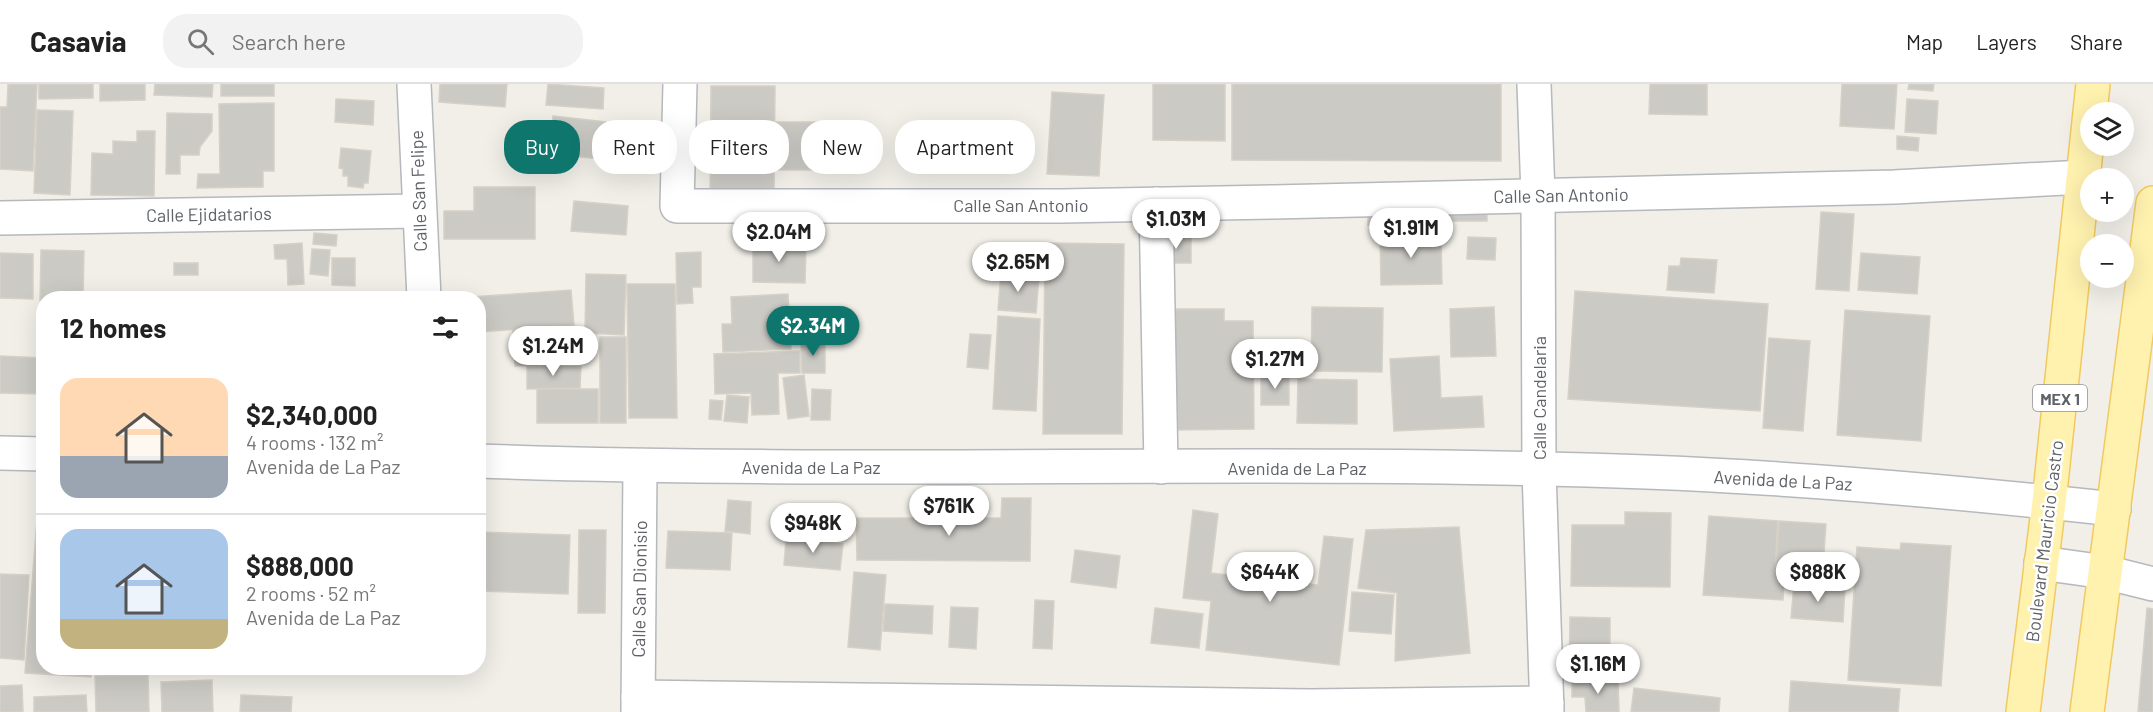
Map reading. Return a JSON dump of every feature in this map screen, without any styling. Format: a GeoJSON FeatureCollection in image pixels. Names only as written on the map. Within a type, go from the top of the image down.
{"type":"FeatureCollection","features":[{"type":"Feature","properties":{"kind":"main road","name":"Boulevard Mauricio Castro"},"geometry":{"type":"LineString","coordinates":[[2085,168],[2093,84]]}},
{"type":"Feature","properties":{"kind":"main road"},"geometry":{"type":"LineString","coordinates":[[2087,712],[2153,203]]}},
{"type":"Feature","properties":{"kind":"main road","name":"Boulevard Mauricio Castro"},"geometry":{"type":"LineString","coordinates":[[2023,712],[2049,502],[2080,214]]}},
{"type":"Feature","properties":{"kind":"street","name":"Calle San Felipe"},"geometry":{"type":"LineString","coordinates":[[414,84],[418,211],[424,291]]}},
{"type":"Feature","properties":{"kind":"street","name":"Calle San Antonio"},"geometry":{"type":"LineString","coordinates":[[680,84],[677,206],[1156,204],[1961,185],[2080,177]]}},
{"type":"Feature","properties":{"kind":"street","name":"Calle Candelaria"},"geometry":{"type":"LineString","coordinates":[[1534,84],[1538,195],[1539,470],[1547,707]]}},
{"type":"Feature","properties":{"kind":"street"},"geometry":{"type":"LineString","coordinates":[[1156,204],[1161,467]]}},
{"type":"Feature","properties":{"kind":"street","name":"Calle Ejidatarios"},"geometry":{"type":"LineString","coordinates":[[0,218],[418,211]]}},
{"type":"Feature","properties":{"kind":"street"},"geometry":{"type":"LineString","coordinates":[[0,453],[36,454]]}},
{"type":"Feature","properties":{"kind":"street","name":"Avenida de La Paz"},"geometry":{"type":"LineString","coordinates":[[486,461],[640,467],[1539,470],[1896,487],[2114,509]]}},
{"type":"Feature","properties":{"kind":"street","name":"Calle San Dionisio"},"geometry":{"type":"LineString","coordinates":[[638,704],[640,467]]}},
{"type":"Feature","properties":{"kind":"street"},"geometry":{"type":"LineString","coordinates":[[2041,563],[2105,572],[2153,584]]}},
{"type":"Feature","properties":{"kind":"street"},"geometry":{"type":"LineString","coordinates":[[638,704],[1547,707]]}},
{"type":"Feature","properties":{"kind":"building"},"geometry":{"type":"Polygon","coordinates":[[[8,84],[37,84],[33,171],[0,169],[0,107],[7,107],[8,84]]]}},
{"type":"Feature","properties":{"kind":"building"},"geometry":{"type":"Polygon","coordinates":[[[39,84],[93,84],[93,98],[39,99],[39,84]]]}},
{"type":"Feature","properties":{"kind":"building"},"geometry":{"type":"Polygon","coordinates":[[[100,84],[145,84],[145,100],[100,101],[100,84]]]}},
{"type":"Feature","properties":{"kind":"building"},"geometry":{"type":"Polygon","coordinates":[[[155,84],[213,84],[212,97],[154,95],[155,84]]]}},
{"type":"Feature","properties":{"kind":"building"},"geometry":{"type":"Polygon","coordinates":[[[221,84],[274,84],[274,96],[221,96],[221,84]]]}},
{"type":"Feature","properties":{"kind":"building"},"geometry":{"type":"Polygon","coordinates":[[[440,84],[507,84],[505,107],[439,102],[440,84]]]}},
{"type":"Feature","properties":{"kind":"building"},"geometry":{"type":"Polygon","coordinates":[[[548,84],[604,88],[603,109],[546,105],[548,84]]]}},
{"type":"Feature","properties":{"kind":"building"},"geometry":{"type":"Polygon","coordinates":[[[1153,84],[1225,84],[1225,141],[1153,140],[1153,84]]]}},
{"type":"Feature","properties":{"kind":"building"},"geometry":{"type":"Polygon","coordinates":[[[1232,84],[1501,84],[1501,161],[1232,160],[1232,84]]]}},
{"type":"Feature","properties":{"kind":"building"},"geometry":{"type":"Polygon","coordinates":[[[1650,84],[1707,84],[1707,115],[1649,114],[1650,84]]]}},
{"type":"Feature","properties":{"kind":"building"},"geometry":{"type":"Polygon","coordinates":[[[1842,84],[1897,84],[1894,129],[1840,126],[1842,84]]]}},
{"type":"Feature","properties":{"kind":"building"},"geometry":{"type":"Polygon","coordinates":[[[1909,84],[1934,84],[1933,91],[1908,89],[1909,84]]]}},
{"type":"Feature","properties":{"kind":"building"},"geometry":{"type":"Polygon","coordinates":[[[711,86],[775,86],[775,120],[711,120],[711,86]]]}},
{"type":"Feature","properties":{"kind":"building"},"geometry":{"type":"Polygon","coordinates":[[[1052,92],[1104,95],[1099,176],[1047,174],[1052,92]]]}},
{"type":"Feature","properties":{"kind":"building"},"geometry":{"type":"Polygon","coordinates":[[[336,99],[374,101],[373,125],[335,122],[336,99]]]}},
{"type":"Feature","properties":{"kind":"building"},"geometry":{"type":"Polygon","coordinates":[[[1907,99],[1938,101],[1936,134],[1905,132],[1907,99]]]}},
{"type":"Feature","properties":{"kind":"building"},"geometry":{"type":"Polygon","coordinates":[[[274,103],[274,171],[263,171],[263,187],[197,188],[198,174],[220,174],[219,104],[274,103]]]}},
{"type":"Feature","properties":{"kind":"building"},"geometry":{"type":"Polygon","coordinates":[[[37,110],[73,111],[70,195],[34,193],[37,110]]]}},
{"type":"Feature","properties":{"kind":"building"},"geometry":{"type":"Polygon","coordinates":[[[167,113],[212,114],[212,131],[200,147],[199,155],[180,155],[180,174],[166,174],[167,113]]]}},
{"type":"Feature","properties":{"kind":"building"},"geometry":{"type":"Polygon","coordinates":[[[553,116],[592,120],[592,158],[580,157],[580,120],[553,120],[553,116]]]}},
{"type":"Feature","properties":{"kind":"building"},"geometry":{"type":"Polygon","coordinates":[[[789,122],[801,122],[801,170],[789,170],[789,122]]]}},
{"type":"Feature","properties":{"kind":"building"},"geometry":{"type":"Polygon","coordinates":[[[137,131],[155,131],[154,196],[91,195],[92,153],[113,154],[113,141],[137,142],[137,131]]]}},
{"type":"Feature","properties":{"kind":"building"},"geometry":{"type":"Polygon","coordinates":[[[1897,136],[1919,138],[1918,151],[1897,149],[1897,136]]]}},
{"type":"Feature","properties":{"kind":"building"},"geometry":{"type":"Polygon","coordinates":[[[341,148],[371,151],[368,183],[364,183],[363,188],[348,186],[348,176],[343,176],[343,169],[339,168],[341,148]]]}},
{"type":"Feature","properties":{"kind":"building"},"geometry":{"type":"Polygon","coordinates":[[[710,174],[774,174],[774,194],[710,194],[710,174]]]}},
{"type":"Feature","properties":{"kind":"building"},"geometry":{"type":"Polygon","coordinates":[[[474,187],[535,187],[535,239],[444,239],[444,211],[474,211],[474,187]]]}},
{"type":"Feature","properties":{"kind":"building"},"geometry":{"type":"Polygon","coordinates":[[[574,201],[628,206],[626,235],[571,231],[574,201]]]}},
{"type":"Feature","properties":{"kind":"building"},"geometry":{"type":"Polygon","coordinates":[[[1436,204],[1487,204],[1487,221],[1436,221],[1436,204]]]}},
{"type":"Feature","properties":{"kind":"building"},"geometry":{"type":"Polygon","coordinates":[[[1368,207],[1415,208],[1415,225],[1368,225],[1368,207]]]}},
{"type":"Feature","properties":{"kind":"building"},"geometry":{"type":"Polygon","coordinates":[[[1821,212],[1854,214],[1849,291],[1816,289],[1821,212]]]}},
{"type":"Feature","properties":{"kind":"building"},"geometry":{"type":"Polygon","coordinates":[[[314,233],[337,235],[336,246],[313,244],[314,233]]]}},
{"type":"Feature","properties":{"kind":"building"},"geometry":{"type":"Polygon","coordinates":[[[1441,233],[1442,284],[1381,285],[1380,234],[1441,233]]]}},
{"type":"Feature","properties":{"kind":"building"},"geometry":{"type":"Polygon","coordinates":[[[1191,237],[1191,263],[1161,263],[1160,238],[1191,237]]]}},
{"type":"Feature","properties":{"kind":"building"},"geometry":{"type":"Polygon","coordinates":[[[1468,237],[1496,238],[1495,260],[1467,259],[1468,237]]]}},
{"type":"Feature","properties":{"kind":"building"},"geometry":{"type":"Polygon","coordinates":[[[302,243],[304,284],[288,285],[287,259],[275,259],[274,245],[302,243]]]}},
{"type":"Feature","properties":{"kind":"building"},"geometry":{"type":"Polygon","coordinates":[[[1045,243],[1124,244],[1122,434],[1043,434],[1045,243]]]}},
{"type":"Feature","properties":{"kind":"building"},"geometry":{"type":"Polygon","coordinates":[[[753,244],[806,245],[805,283],[753,282],[753,244]]]}},
{"type":"Feature","properties":{"kind":"building"},"geometry":{"type":"Polygon","coordinates":[[[312,249],[330,250],[328,276],[310,274],[312,249]]]}},
{"type":"Feature","properties":{"kind":"building"},"geometry":{"type":"Polygon","coordinates":[[[41,250],[84,251],[83,291],[40,291],[41,250]]]}},
{"type":"Feature","properties":{"kind":"building"},"geometry":{"type":"Polygon","coordinates":[[[701,252],[701,287],[692,287],[693,303],[677,304],[676,253],[701,252]]]}},
{"type":"Feature","properties":{"kind":"building"},"geometry":{"type":"Polygon","coordinates":[[[0,253],[33,254],[33,299],[0,298],[0,253]]]}},
{"type":"Feature","properties":{"kind":"building"},"geometry":{"type":"Polygon","coordinates":[[[1861,253],[1920,257],[1917,294],[1858,290],[1861,253]]]}},
{"type":"Feature","properties":{"kind":"building"},"geometry":{"type":"Polygon","coordinates":[[[332,258],[355,258],[355,286],[332,285],[332,258]]]}},
{"type":"Feature","properties":{"kind":"building"},"geometry":{"type":"Polygon","coordinates":[[[1681,258],[1717,260],[1714,293],[1667,290],[1669,266],[1680,266],[1681,258]]]}},
{"type":"Feature","properties":{"kind":"building"},"geometry":{"type":"Polygon","coordinates":[[[174,263],[198,263],[198,275],[174,275],[174,263]]]}},
{"type":"Feature","properties":{"kind":"building"},"geometry":{"type":"Polygon","coordinates":[[[1001,272],[1039,276],[1036,313],[998,310],[1001,272]]]}},
{"type":"Feature","properties":{"kind":"building"},"geometry":{"type":"Polygon","coordinates":[[[586,274],[626,275],[624,335],[585,333],[586,274]]]}},
{"type":"Feature","properties":{"kind":"building"},"geometry":{"type":"Polygon","coordinates":[[[627,284],[675,284],[677,418],[629,418],[627,284]]]}},
{"type":"Feature","properties":{"kind":"building"},"geometry":{"type":"Polygon","coordinates":[[[571,290],[574,325],[486,331],[486,296],[571,290]]]}},
{"type":"Feature","properties":{"kind":"building"},"geometry":{"type":"Polygon","coordinates":[[[1575,291],[1768,304],[1760,411],[1568,399],[1575,291]]]}},
{"type":"Feature","properties":{"kind":"building"},"geometry":{"type":"Polygon","coordinates":[[[788,294],[791,349],[723,352],[722,324],[732,324],[731,297],[788,294]]]}},
{"type":"Feature","properties":{"kind":"building"},"geometry":{"type":"Polygon","coordinates":[[[1312,307],[1383,308],[1382,372],[1311,371],[1312,307]]]}},
{"type":"Feature","properties":{"kind":"building"},"geometry":{"type":"Polygon","coordinates":[[[1494,307],[1496,356],[1451,357],[1450,309],[1494,307]]]}},
{"type":"Feature","properties":{"kind":"building"},"geometry":{"type":"Polygon","coordinates":[[[1172,309],[1224,309],[1224,321],[1253,321],[1254,429],[1174,430],[1172,309]]]}},
{"type":"Feature","properties":{"kind":"building"},"geometry":{"type":"Polygon","coordinates":[[[1845,310],[1930,316],[1921,441],[1837,435],[1845,310]]]}},
{"type":"Feature","properties":{"kind":"building"},"geometry":{"type":"Polygon","coordinates":[[[998,316],[1040,319],[1036,411],[993,409],[998,316]]]}},
{"type":"Feature","properties":{"kind":"building"},"geometry":{"type":"Polygon","coordinates":[[[572,328],[574,363],[515,366],[513,331],[572,328]]]}},
{"type":"Feature","properties":{"kind":"building"},"geometry":{"type":"Polygon","coordinates":[[[970,334],[991,335],[988,369],[967,367],[970,334]]]}},
{"type":"Feature","properties":{"kind":"building"},"geometry":{"type":"Polygon","coordinates":[[[600,337],[626,337],[626,423],[600,423],[600,337]]]}},
{"type":"Feature","properties":{"kind":"building"},"geometry":{"type":"Polygon","coordinates":[[[1769,338],[1810,341],[1803,431],[1763,428],[1769,338]]]}},
{"type":"Feature","properties":{"kind":"building"},"geometry":{"type":"Polygon","coordinates":[[[825,340],[825,373],[802,373],[801,341],[825,340]]]}},
{"type":"Feature","properties":{"kind":"building"},"geometry":{"type":"Polygon","coordinates":[[[800,351],[800,373],[778,373],[779,414],[752,415],[751,393],[715,394],[714,354],[800,351]]]}},
{"type":"Feature","properties":{"kind":"building"},"geometry":{"type":"Polygon","coordinates":[[[0,356],[36,358],[36,394],[0,393],[0,356]]]}},
{"type":"Feature","properties":{"kind":"building"},"geometry":{"type":"Polygon","coordinates":[[[1439,356],[1441,398],[1482,396],[1484,427],[1394,431],[1390,359],[1439,356]]]}},
{"type":"Feature","properties":{"kind":"building"},"geometry":{"type":"Polygon","coordinates":[[[527,366],[581,367],[580,388],[527,389],[527,366]]]}},
{"type":"Feature","properties":{"kind":"building"},"geometry":{"type":"Polygon","coordinates":[[[804,375],[809,416],[788,419],[783,378],[804,375]]]}},
{"type":"Feature","properties":{"kind":"building"},"geometry":{"type":"Polygon","coordinates":[[[1261,375],[1289,376],[1289,405],[1261,405],[1261,375]]]}},
{"type":"Feature","properties":{"kind":"building"},"geometry":{"type":"Polygon","coordinates":[[[1298,379],[1357,380],[1357,424],[1297,423],[1298,379]]]}},
{"type":"Feature","properties":{"kind":"building"},"geometry":{"type":"Polygon","coordinates":[[[537,389],[598,389],[598,423],[537,423],[537,389]]]}},
{"type":"Feature","properties":{"kind":"building"},"geometry":{"type":"Polygon","coordinates":[[[812,389],[831,390],[830,420],[811,420],[812,389]]]}},
{"type":"Feature","properties":{"kind":"building"},"geometry":{"type":"Polygon","coordinates":[[[727,395],[749,397],[747,423],[724,421],[727,395]]]}},
{"type":"Feature","properties":{"kind":"building"},"geometry":{"type":"Polygon","coordinates":[[[710,400],[723,401],[721,420],[709,419],[710,400]]]}},
{"type":"Feature","properties":{"kind":"building"},"geometry":{"type":"Polygon","coordinates":[[[1002,498],[1031,498],[1030,561],[857,560],[856,518],[1001,518],[1002,498]]]}},
{"type":"Feature","properties":{"kind":"building"},"geometry":{"type":"Polygon","coordinates":[[[728,500],[751,502],[750,534],[725,531],[728,500]]]}},
{"type":"Feature","properties":{"kind":"building"},"geometry":{"type":"Polygon","coordinates":[[[1193,510],[1218,514],[1211,573],[1318,585],[1324,536],[1353,539],[1339,665],[1206,650],[1211,601],[1183,598],[1193,510]]]}},
{"type":"Feature","properties":{"kind":"building"},"geometry":{"type":"Polygon","coordinates":[[[1625,512],[1671,513],[1670,587],[1571,586],[1572,525],[1625,525],[1625,512]]]}},
{"type":"Feature","properties":{"kind":"building"},"geometry":{"type":"Polygon","coordinates":[[[1709,516],[1778,521],[1775,567],[1785,567],[1783,600],[1703,595],[1709,516]]]}},
{"type":"Feature","properties":{"kind":"building"},"geometry":{"type":"Polygon","coordinates":[[[1779,521],[1826,524],[1822,582],[1786,579],[1786,566],[1776,566],[1779,521]]]}},
{"type":"Feature","properties":{"kind":"building"},"geometry":{"type":"Polygon","coordinates":[[[1459,527],[1470,653],[1395,661],[1397,593],[1358,588],[1366,530],[1459,527]]]}},
{"type":"Feature","properties":{"kind":"building"},"geometry":{"type":"Polygon","coordinates":[[[579,530],[606,530],[605,613],[578,613],[579,530]]]}},
{"type":"Feature","properties":{"kind":"building"},"geometry":{"type":"Polygon","coordinates":[[[668,531],[732,533],[730,570],[666,568],[668,531]]]}},
{"type":"Feature","properties":{"kind":"building"},"geometry":{"type":"Polygon","coordinates":[[[486,532],[570,535],[568,594],[486,591],[486,532]]]}},
{"type":"Feature","properties":{"kind":"building"},"geometry":{"type":"Polygon","coordinates":[[[36,533],[36,674],[25,673],[36,533]]]}},
{"type":"Feature","properties":{"kind":"building"},"geometry":{"type":"Polygon","coordinates":[[[786,539],[843,544],[840,570],[784,565],[786,539]]]}},
{"type":"Feature","properties":{"kind":"building"},"geometry":{"type":"Polygon","coordinates":[[[1901,543],[1951,546],[1941,686],[1848,680],[1857,547],[1900,550],[1901,543]]]}},
{"type":"Feature","properties":{"kind":"building"},"geometry":{"type":"Polygon","coordinates":[[[1075,550],[1120,556],[1116,588],[1071,582],[1075,550]]]}},
{"type":"Feature","properties":{"kind":"building"},"geometry":{"type":"Polygon","coordinates":[[[854,572],[886,575],[880,650],[848,647],[854,572]]]}},
{"type":"Feature","properties":{"kind":"building"},"geometry":{"type":"Polygon","coordinates":[[[0,574],[29,575],[24,660],[0,658],[0,574]]]}},
{"type":"Feature","properties":{"kind":"building"},"geometry":{"type":"Polygon","coordinates":[[[1794,584],[1845,587],[1843,622],[1791,618],[1794,584]]]}},
{"type":"Feature","properties":{"kind":"building"},"geometry":{"type":"Polygon","coordinates":[[[1352,592],[1394,595],[1391,634],[1349,631],[1352,592]]]}},
{"type":"Feature","properties":{"kind":"building"},"geometry":{"type":"Polygon","coordinates":[[[1035,600],[1054,601],[1052,649],[1033,648],[1035,600]]]}},
{"type":"Feature","properties":{"kind":"building"},"geometry":{"type":"Polygon","coordinates":[[[885,604],[933,606],[932,634],[883,631],[885,604]]]}},
{"type":"Feature","properties":{"kind":"building"},"geometry":{"type":"Polygon","coordinates":[[[951,607],[978,608],[976,649],[949,647],[951,607]]]}},
{"type":"Feature","properties":{"kind":"building"},"geometry":{"type":"Polygon","coordinates":[[[1155,608],[1203,614],[1199,648],[1151,643],[1155,608]]]}},
{"type":"Feature","properties":{"kind":"building"},"geometry":{"type":"Polygon","coordinates":[[[2147,608],[2153,609],[2153,712],[2138,712],[2147,608]]]}},
{"type":"Feature","properties":{"kind":"building"},"geometry":{"type":"Polygon","coordinates":[[[1570,617],[1610,618],[1610,675],[1569,675],[1570,617]]]}},
{"type":"Feature","properties":{"kind":"building"},"geometry":{"type":"Polygon","coordinates":[[[58,675],[91,675],[91,677],[58,675]]]}},
{"type":"Feature","properties":{"kind":"building"},"geometry":{"type":"Polygon","coordinates":[[[148,675],[149,712],[96,712],[95,676],[148,675]]]}},
{"type":"Feature","properties":{"kind":"building"},"geometry":{"type":"Polygon","coordinates":[[[212,680],[213,712],[162,712],[161,682],[212,680]]]}},
{"type":"Feature","properties":{"kind":"building"},"geometry":{"type":"Polygon","coordinates":[[[1618,680],[1619,712],[1586,712],[1585,697],[1572,697],[1572,681],[1618,680]]]}},
{"type":"Feature","properties":{"kind":"building"},"geometry":{"type":"Polygon","coordinates":[[[1791,681],[1900,689],[1898,712],[1789,712],[1791,681]]]}},
{"type":"Feature","properties":{"kind":"building"},"geometry":{"type":"Polygon","coordinates":[[[22,685],[23,712],[0,712],[0,686],[22,685]]]}},
{"type":"Feature","properties":{"kind":"building"},"geometry":{"type":"Polygon","coordinates":[[[1634,688],[1720,698],[1719,712],[1631,712],[1634,688]]]}},
{"type":"Feature","properties":{"kind":"building"},"geometry":{"type":"Polygon","coordinates":[[[86,695],[87,712],[34,712],[34,697],[86,695]]]}},
{"type":"Feature","properties":{"kind":"building"},"geometry":{"type":"Polygon","coordinates":[[[241,695],[292,697],[291,712],[240,712],[241,695]]]}}]}
